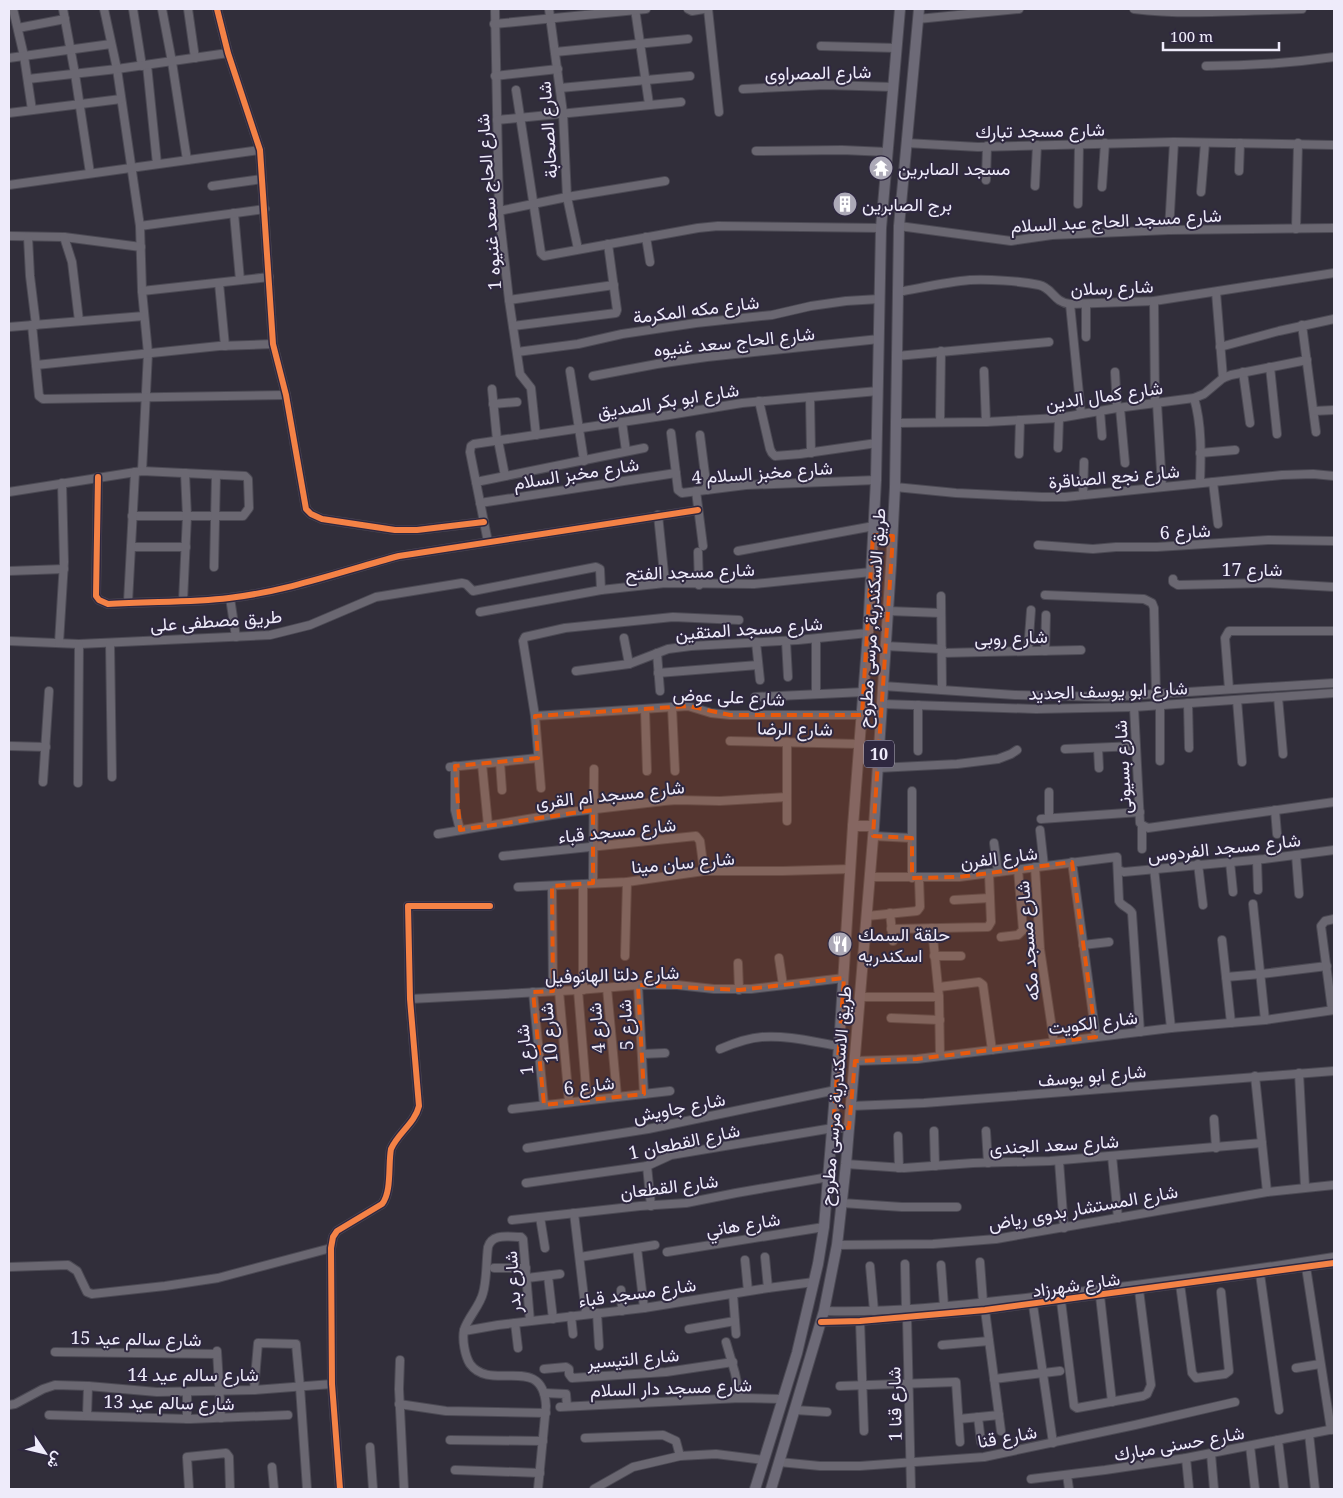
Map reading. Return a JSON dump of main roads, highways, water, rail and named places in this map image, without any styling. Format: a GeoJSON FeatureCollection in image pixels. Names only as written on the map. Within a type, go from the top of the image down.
{"type":"FeatureCollection","features":[{"type":"Feature","properties":{"kind":"main road","name":"طريق الاسكندرية, مرسى مطروح"},"geometry":{"type":"LineString","coordinates":[[754,1489],[797,1353],[814,1282],[824,1227],[829,1177],[840,1046],[853,826],[868,633],[876,480],[881,228],[900,9]]}},
{"type":"Feature","properties":{"kind":"main road","name":"طريق الاسكندرية, مرسى مطروح"},"geometry":{"type":"LineString","coordinates":[[771,1489],[822,1322],[837,1245],[846,1164],[874,831],[893,536],[896,487],[900,226],[919,14]]}},
{"type":"Feature","properties":{"kind":"main road"},"geometry":{"type":"LineString","coordinates":[[891,110],[910,111]]}},
{"type":"Feature","properties":{"kind":"main road"},"geometry":{"type":"LineString","coordinates":[[874,531],[893,536]]}},
{"type":"Feature","properties":{"kind":"main road"},"geometry":{"type":"LineString","coordinates":[[853,826],[874,831]]}},
{"type":"Feature","properties":{"kind":"place","name":"مسجد الصابرين"},"geometry":{"type":"Point","coordinates":[881,168]}},
{"type":"Feature","properties":{"kind":"place","name":"برج الصابرين"},"geometry":{"type":"Point","coordinates":[845,204]}},
{"type":"Feature","properties":{"kind":"place","name":"حلقة السمك اسكندريه"},"geometry":{"type":"Point","coordinates":[840,944]}}]}
